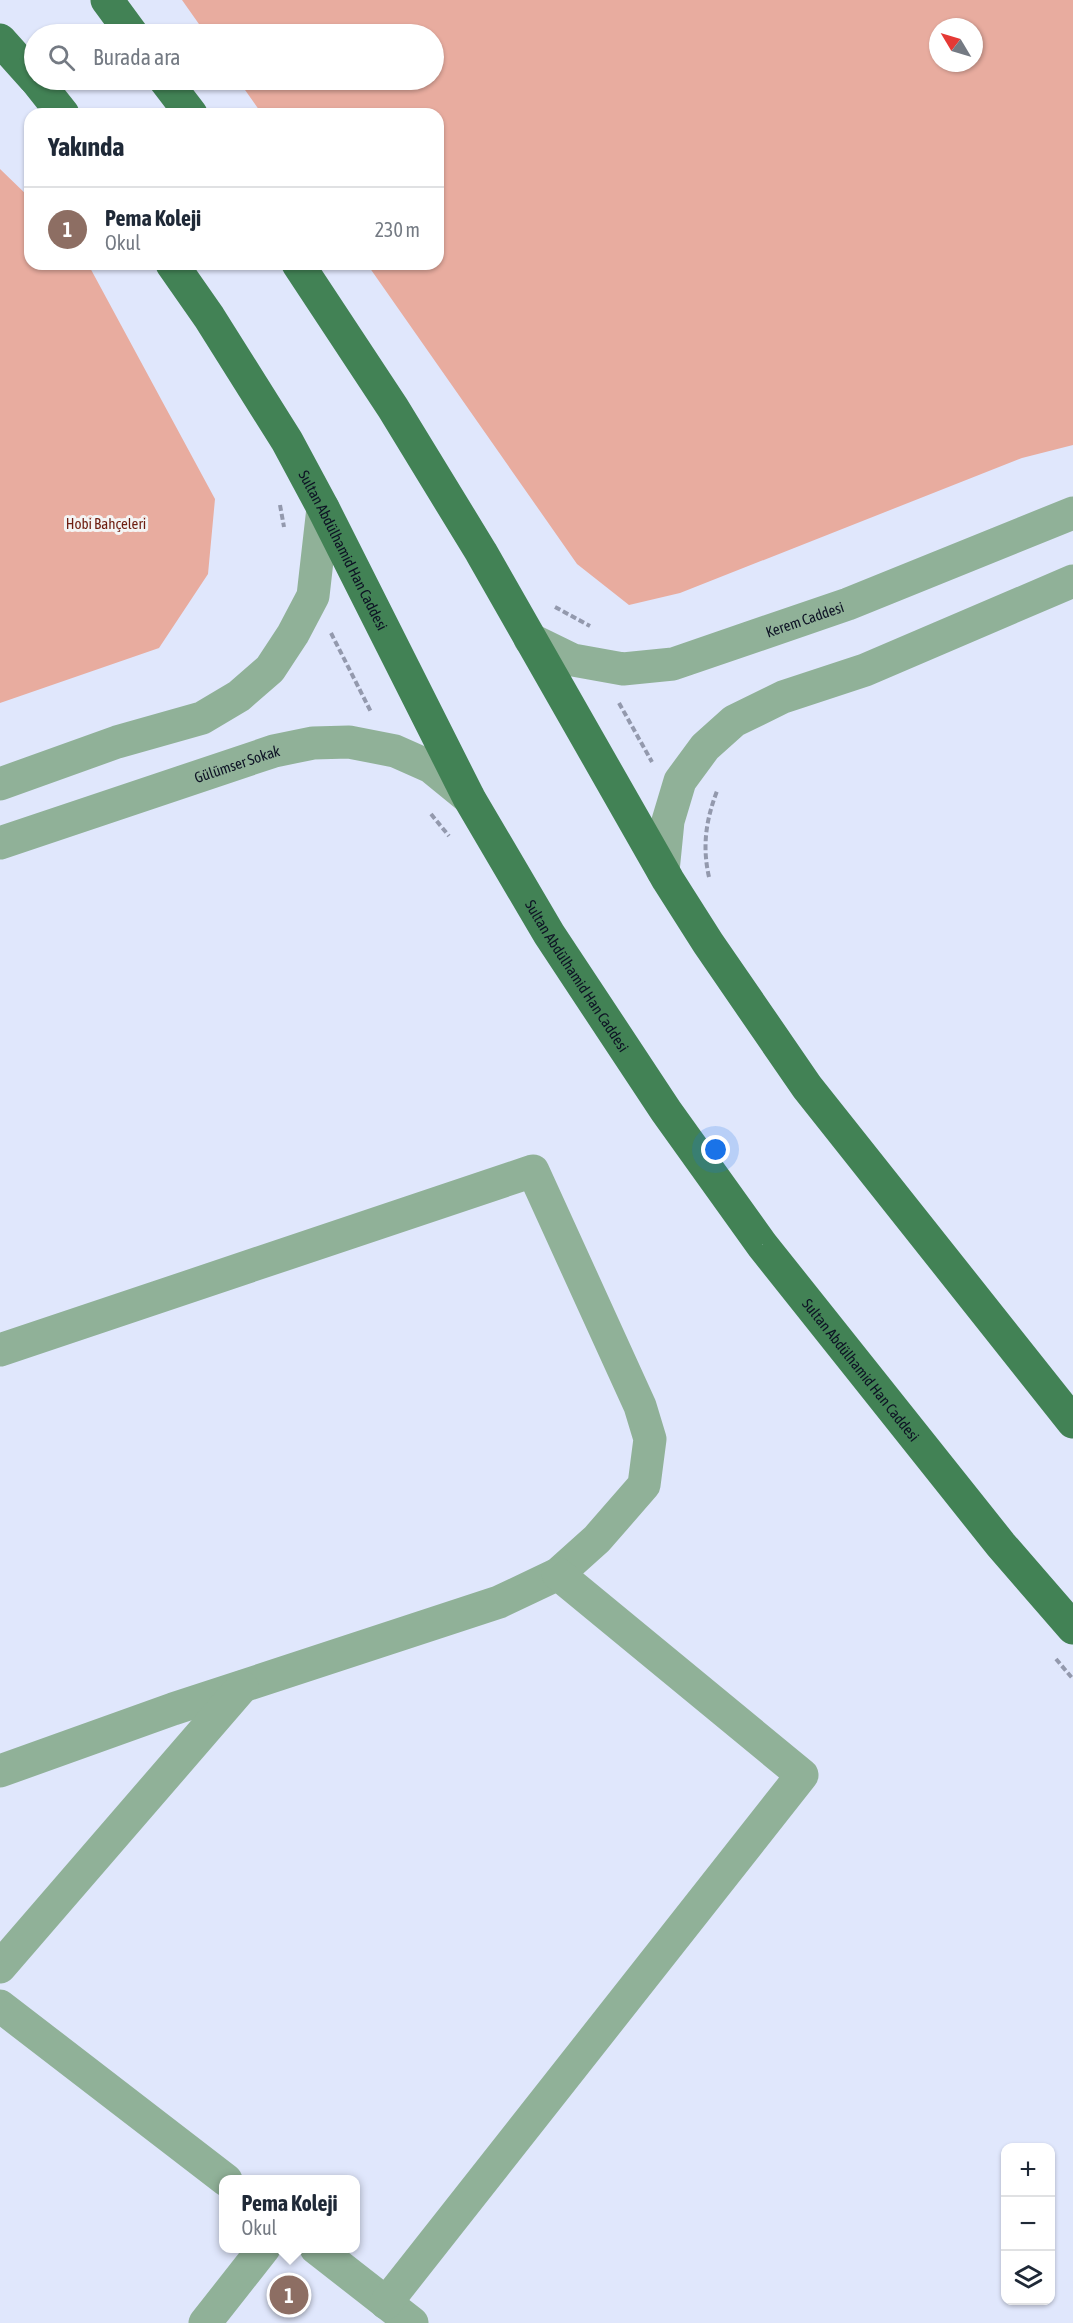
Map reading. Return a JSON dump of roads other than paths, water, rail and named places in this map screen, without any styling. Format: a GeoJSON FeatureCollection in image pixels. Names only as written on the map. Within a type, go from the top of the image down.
{"type":"FeatureCollection","features":[{"type":"Feature","properties":{"kind":"main road"},"geometry":{"type":"LineString","coordinates":[[107,0],[125,24]]}},
{"type":"Feature","properties":{"kind":"main road"},"geometry":{"type":"LineString","coordinates":[[0,40],[24,67]]}},
{"type":"Feature","properties":{"kind":"main road"},"geometry":{"type":"LineString","coordinates":[[44,90],[58,108]]}},
{"type":"Feature","properties":{"kind":"main road"},"geometry":{"type":"LineString","coordinates":[[172,90],[186,108]]}},
{"type":"Feature","properties":{"kind":"main road","name":"Sultan Abdülhamid Han Caddesi"},"geometry":{"type":"LineString","coordinates":[[176,270],[209,316],[269,412],[323,508],[469,798],[549,934],[666,1111],[755,1235],[1001,1545],[1073,1628]]}},
{"type":"Feature","properties":{"kind":"main road"},"geometry":{"type":"LineString","coordinates":[[302,270],[393,408],[481,552],[663,871],[708,943],[807,1087],[1073,1422]]}},
{"type":"Feature","properties":{"kind":"street"},"geometry":{"type":"LineString","coordinates":[[0,784],[117,742],[202,718],[239,696],[270,669],[313,596],[323,508]]}},
{"type":"Feature","properties":{"kind":"street","name":"Kerem Caddesi"},"geometry":{"type":"LineString","coordinates":[[530,639],[573,660],[611,667],[623,669],[673,664],[848,604],[1073,513]]}},
{"type":"Feature","properties":{"kind":"street"},"geometry":{"type":"LineString","coordinates":[[663,871],[668,821],[680,781],[705,747],[734,721],[783,697],[865,670],[1073,581]]}},
{"type":"Feature","properties":{"kind":"street","name":"Gülümser Sokak"},"geometry":{"type":"LineString","coordinates":[[0,843],[274,751],[313,743],[349,742],[395,751],[431,767],[469,798]]}},
{"type":"Feature","properties":{"kind":"street"},"geometry":{"type":"LineString","coordinates":[[0,1350],[533,1171],[640,1406],[650,1439],[644,1485],[597,1539],[558,1574],[499,1602],[242,1686],[0,1772]]}},
{"type":"Feature","properties":{"kind":"street"},"geometry":{"type":"LineString","coordinates":[[386,2303],[802,1775],[558,1574]]}},
{"type":"Feature","properties":{"kind":"street"},"geometry":{"type":"LineString","coordinates":[[0,1967],[242,1686]]}},
{"type":"Feature","properties":{"kind":"street"},"geometry":{"type":"LineString","coordinates":[[0,2006],[220,2175]]}},
{"type":"Feature","properties":{"kind":"street"},"geometry":{"type":"LineString","coordinates":[[205,2323],[260,2253]]}},
{"type":"Feature","properties":{"kind":"street"},"geometry":{"type":"LineString","coordinates":[[321,2253],[412,2323]]}},
{"type":"Feature","properties":{"kind":"place","name":"Pema Koleji"},"geometry":{"type":"Point","coordinates":[289,2295]}},
{"type":"Feature","properties":{"kind":"park label","name":"Hobi Bahçeleri"},"geometry":{"type":"Point","coordinates":[106,523]}}]}
